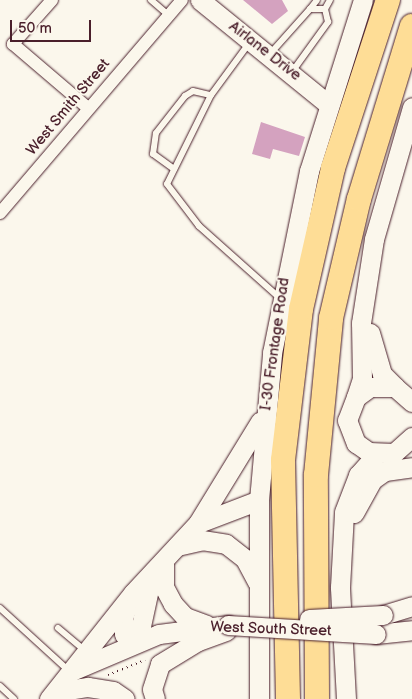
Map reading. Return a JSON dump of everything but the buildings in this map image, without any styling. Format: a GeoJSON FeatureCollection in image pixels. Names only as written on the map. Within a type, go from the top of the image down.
{"type":"FeatureCollection","features":[{"type":"Feature","properties":{"kind":"highway"},"geometry":{"type":"LineString","coordinates":[[288,699],[283,460],[301,309],[333,168],[388,0]]}},
{"type":"Feature","properties":{"kind":"highway"},"geometry":{"type":"LineString","coordinates":[[317,699],[316,475],[331,318],[359,199],[412,26]]}},
{"type":"Feature","properties":{"kind":"main road","name":"Airlane Drive"},"geometry":{"type":"LineString","coordinates":[[200,0],[268,56],[292,72],[328,104]]}},
{"type":"Feature","properties":{"kind":"main road","name":"I-30 Frontage Road"},"geometry":{"type":"LineString","coordinates":[[258,697],[259,500],[265,412],[281,299],[328,104],[363,0]]}},
{"type":"Feature","properties":{"kind":"main road"},"geometry":{"type":"LineString","coordinates":[[377,454],[362,448],[351,436],[348,411],[362,379],[364,315],[374,239],[412,107]]}},
{"type":"Feature","properties":{"kind":"main road"},"geometry":{"type":"LineString","coordinates":[[364,315],[382,374],[412,402]]}},
{"type":"Feature","properties":{"kind":"main road"},"geometry":{"type":"LineString","coordinates":[[356,396],[378,385],[395,387]]}},
{"type":"Feature","properties":{"kind":"main road","name":"West South Street"},"geometry":{"type":"LineString","coordinates":[[52,696],[132,594],[198,523],[245,453],[265,412]]}},
{"type":"Feature","properties":{"kind":"main road"},"geometry":{"type":"LineString","coordinates":[[346,699],[340,587],[343,531],[352,485],[377,454],[408,445]]}},
{"type":"Feature","properties":{"kind":"main road"},"geometry":{"type":"LineString","coordinates":[[343,531],[372,480],[385,471],[412,467]]}},
{"type":"Feature","properties":{"kind":"main road","name":"West South Street"},"geometry":{"type":"LineString","coordinates":[[198,523],[259,500]]}},
{"type":"Feature","properties":{"kind":"main road"},"geometry":{"type":"LineString","coordinates":[[177,546],[202,540],[226,544],[245,559],[258,585]]}},
{"type":"Feature","properties":{"kind":"main road"},"geometry":{"type":"LineString","coordinates":[[158,567],[164,587],[173,604],[185,617],[208,625]]}},
{"type":"Feature","properties":{"kind":"main road","name":"West South Street"},"geometry":{"type":"LineString","coordinates":[[131,644],[140,626],[158,567]]}},
{"type":"Feature","properties":{"kind":"main road"},"geometry":{"type":"LineString","coordinates":[[131,644],[124,634],[123,618],[132,594]]}},
{"type":"Feature","properties":{"kind":"main road"},"geometry":{"type":"LineString","coordinates":[[278,628],[302,619],[383,615],[412,606]]}},
{"type":"Feature","properties":{"kind":"main road","name":"West South Street"},"geometry":{"type":"LineString","coordinates":[[72,671],[131,644],[208,625],[376,634],[412,630]]}},
{"type":"Feature","properties":{"kind":"main road"},"geometry":{"type":"LineString","coordinates":[[155,699],[152,690],[160,664],[198,641],[248,626]]}},
{"type":"Feature","properties":{"kind":"main road"},"geometry":{"type":"LineString","coordinates":[[52,696],[88,687],[113,691],[125,699]]}},
{"type":"Feature","properties":{"kind":"street"},"geometry":{"type":"LineString","coordinates":[[52,0],[13,44],[88,108]]}},
{"type":"Feature","properties":{"kind":"street","name":"West Smith Street"},"geometry":{"type":"LineString","coordinates":[[0,213],[182,0]]}},
{"type":"Feature","properties":{"kind":"lane"},"geometry":{"type":"LineString","coordinates":[[150,0],[168,15]]}},
{"type":"Feature","properties":{"kind":"lane"},"geometry":{"type":"LineString","coordinates":[[268,56],[317,0]]}},
{"type":"Feature","properties":{"kind":"lane"},"geometry":{"type":"LineString","coordinates":[[292,72],[328,22],[325,10],[330,0]]}},
{"type":"Feature","properties":{"kind":"lane"},"geometry":{"type":"LineString","coordinates":[[310,9],[325,10]]}},
{"type":"Feature","properties":{"kind":"lane"},"geometry":{"type":"LineString","coordinates":[[251,41],[211,95],[167,184],[199,226],[281,299]]}},
{"type":"Feature","properties":{"kind":"lane"},"geometry":{"type":"LineString","coordinates":[[174,170],[153,154],[156,134],[185,96],[193,91],[211,95]]}},
{"type":"Feature","properties":{"kind":"lane"},"geometry":{"type":"LineString","coordinates":[[0,608],[72,671]]}},
{"type":"Feature","properties":{"kind":"lane"},"geometry":{"type":"LineString","coordinates":[[58,628],[86,652]]}},
{"type":"Feature","properties":{"kind":"lane"},"geometry":{"type":"LineString","coordinates":[[0,686],[14,699]]}},
{"type":"Feature","properties":{"kind":"path"},"geometry":{"type":"LineString","coordinates":[[103,679],[148,656],[152,659]]}}]}
